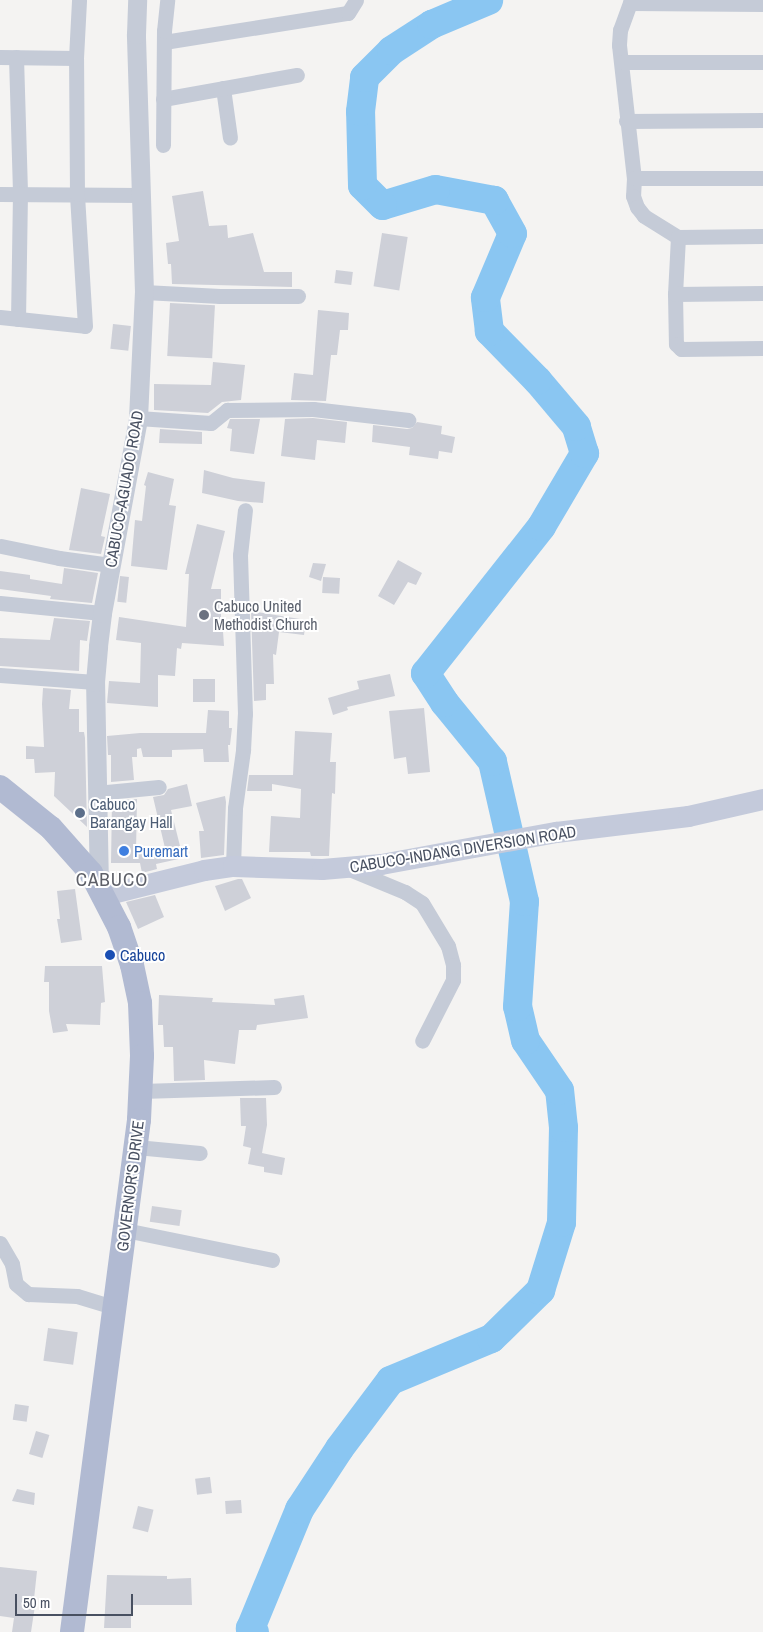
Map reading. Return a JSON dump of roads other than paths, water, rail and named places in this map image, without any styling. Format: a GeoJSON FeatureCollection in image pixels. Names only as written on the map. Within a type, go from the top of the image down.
{"type":"FeatureCollection","features":[{"type":"Feature","properties":{"kind":"main road","name":"GOVERNOR'S DRIVE"},"geometry":{"type":"LineString","coordinates":[[0,787],[51,828],[78,857],[101,891],[126,944],[137,985],[142,1022],[141,1092],[136,1147],[72,1632]]}},
{"type":"Feature","properties":{"kind":"main road","name":"CABUCO-INDANG DIVERSION ROAD"},"geometry":{"type":"LineString","coordinates":[[101,891],[186,873],[233,866],[346,868],[406,861],[556,832],[688,816],[763,799]]}},
{"type":"Feature","properties":{"kind":"street"},"geometry":{"type":"LineString","coordinates":[[0,317],[85,326],[77,194],[76,58],[79,0]]}},
{"type":"Feature","properties":{"kind":"street","name":"CABUCO-AGUADO ROAD"},"geometry":{"type":"LineString","coordinates":[[101,891],[96,793],[95,682],[102,613],[138,418],[144,292],[136,34],[137,0]]}},
{"type":"Feature","properties":{"kind":"street"},"geometry":{"type":"LineString","coordinates":[[163,145],[164,42],[167,0]]}},
{"type":"Feature","properties":{"kind":"street"},"geometry":{"type":"LineString","coordinates":[[164,42],[348,13],[356,0]]}},
{"type":"Feature","properties":{"kind":"street"},"geometry":{"type":"LineString","coordinates":[[763,4],[631,2],[620,30],[619,46],[622,62],[626,121],[634,178],[633,196],[637,207],[644,216],[678,237],[763,236]]}},
{"type":"Feature","properties":{"kind":"street"},"geometry":{"type":"LineString","coordinates":[[0,57],[76,58]]}},
{"type":"Feature","properties":{"kind":"street"},"geometry":{"type":"LineString","coordinates":[[16,57],[20,194],[18,319]]}},
{"type":"Feature","properties":{"kind":"street"},"geometry":{"type":"LineString","coordinates":[[622,62],[763,62]]}},
{"type":"Feature","properties":{"kind":"street"},"geometry":{"type":"LineString","coordinates":[[164,100],[297,75]]}},
{"type":"Feature","properties":{"kind":"street"},"geometry":{"type":"LineString","coordinates":[[223,88],[230,138]]}},
{"type":"Feature","properties":{"kind":"street"},"geometry":{"type":"LineString","coordinates":[[626,121],[763,120]]}},
{"type":"Feature","properties":{"kind":"street"},"geometry":{"type":"LineString","coordinates":[[634,178],[763,178]]}},
{"type":"Feature","properties":{"kind":"street"},"geometry":{"type":"LineString","coordinates":[[0,194],[141,195]]}},
{"type":"Feature","properties":{"kind":"street"},"geometry":{"type":"LineString","coordinates":[[678,237],[675,294],[676,344],[681,349],[763,348]]}},
{"type":"Feature","properties":{"kind":"street"},"geometry":{"type":"LineString","coordinates":[[144,292],[220,296],[298,296]]}},
{"type":"Feature","properties":{"kind":"street"},"geometry":{"type":"LineString","coordinates":[[675,294],[763,293]]}},
{"type":"Feature","properties":{"kind":"street"},"geometry":{"type":"LineString","coordinates":[[138,418],[211,423],[227,410],[314,409],[408,420]]}},
{"type":"Feature","properties":{"kind":"street"},"geometry":{"type":"LineString","coordinates":[[233,866],[235,808],[243,750],[245,714],[240,555],[245,510]]}},
{"type":"Feature","properties":{"kind":"street"},"geometry":{"type":"LineString","coordinates":[[0,546],[59,558],[111,565]]}},
{"type":"Feature","properties":{"kind":"street"},"geometry":{"type":"LineString","coordinates":[[0,603],[102,613]]}},
{"type":"Feature","properties":{"kind":"street"},"geometry":{"type":"LineString","coordinates":[[0,675],[95,682]]}},
{"type":"Feature","properties":{"kind":"street"},"geometry":{"type":"LineString","coordinates":[[96,793],[159,787]]}},
{"type":"Feature","properties":{"kind":"street"},"geometry":{"type":"LineString","coordinates":[[346,868],[405,892],[422,903],[448,946],[453,965],[453,980],[422,1041]]}},
{"type":"Feature","properties":{"kind":"street"},"geometry":{"type":"LineString","coordinates":[[141,1092],[274,1087]]}},
{"type":"Feature","properties":{"kind":"street"},"geometry":{"type":"LineString","coordinates":[[136,1147],[200,1153]]}},
{"type":"Feature","properties":{"kind":"street"},"geometry":{"type":"LineString","coordinates":[[125,1230],[272,1260]]}},
{"type":"Feature","properties":{"kind":"street"},"geometry":{"type":"LineString","coordinates":[[0,1243],[12,1264],[16,1284],[28,1294],[77,1296],[114,1307]]}},
{"type":"Feature","properties":{"kind":"waterway"},"geometry":{"type":"LineString","coordinates":[[254,1632],[250,1628],[299,1509],[339,1448],[390,1380],[491,1338],[540,1290],[561,1222],[563,1127],[559,1090],[525,1040],[517,1006],[524,901],[492,761],[444,702],[425,673],[541,526],[584,453],[576,426],[537,380],[489,331],[485,297],[512,233],[494,200],[435,189],[382,205],[362,185],[360,111],[364,77],[391,50],[431,24],[488,0]]}},
{"type":"Feature","properties":{"kind":"place","name":"Cabuco United Methodist Church"},"geometry":{"type":"Point","coordinates":[204,615]}},
{"type":"Feature","properties":{"kind":"place","name":"Cabuco Barangay Hall"},"geometry":{"type":"Point","coordinates":[80,813]}},
{"type":"Feature","properties":{"kind":"place","name":"Puremart"},"geometry":{"type":"Point","coordinates":[124,851]}},
{"type":"Feature","properties":{"kind":"place","name":"Cabuco"},"geometry":{"type":"Point","coordinates":[110,955]}},
{"type":"Feature","properties":{"kind":"district","name":"CABUCO"},"geometry":{"type":"Point","coordinates":[112,880]}}]}
